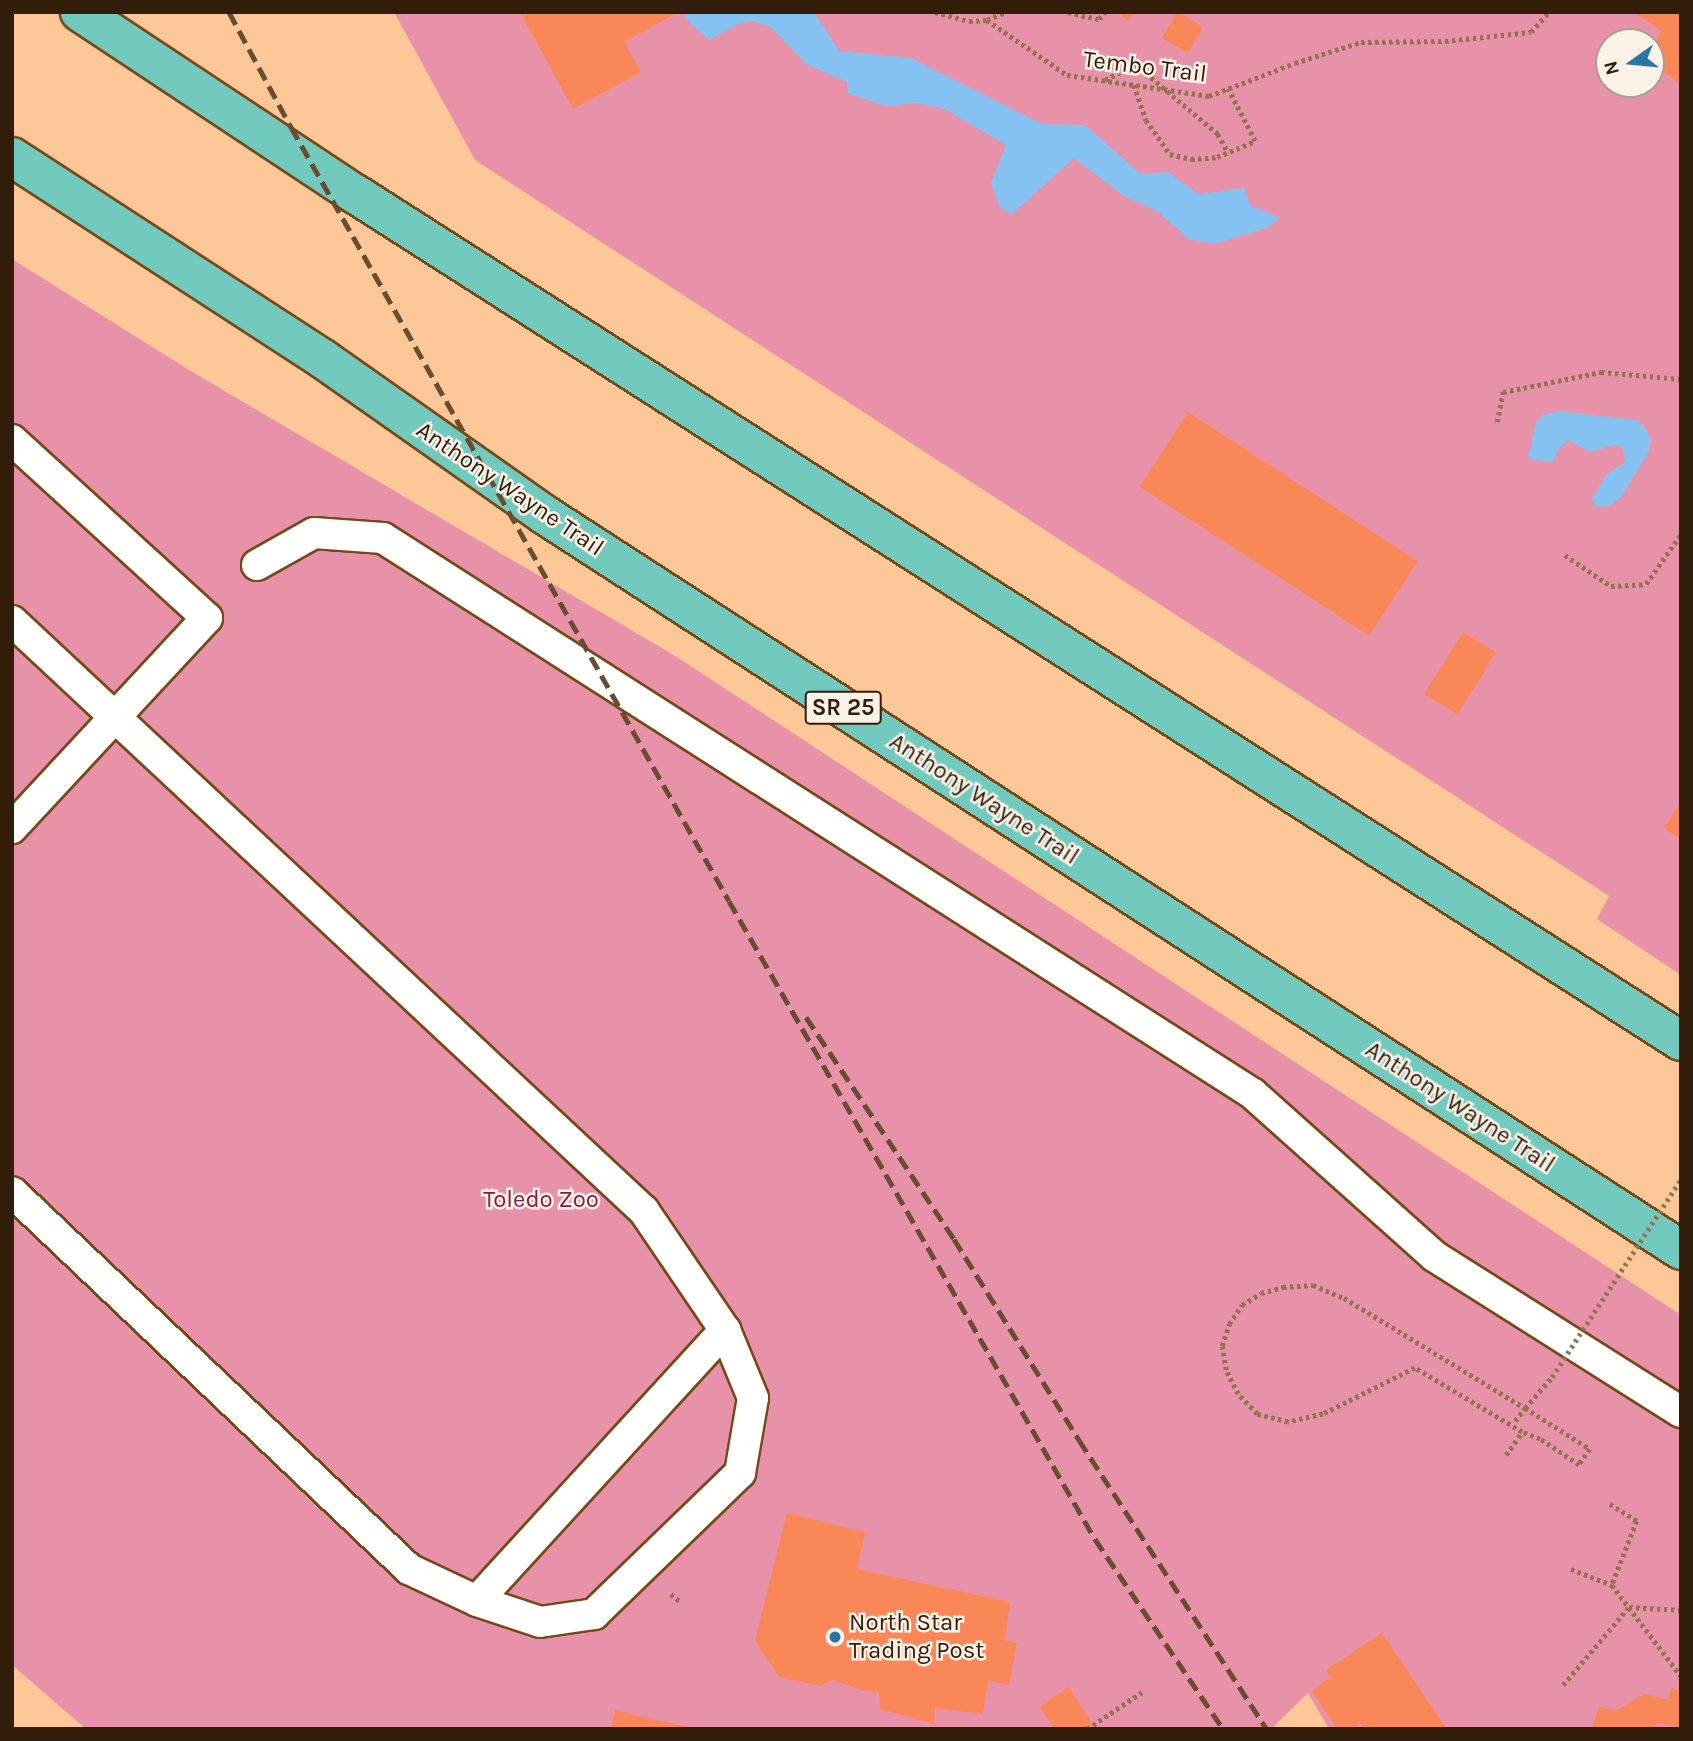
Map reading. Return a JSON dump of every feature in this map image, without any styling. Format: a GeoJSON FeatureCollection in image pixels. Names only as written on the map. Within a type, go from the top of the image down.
{"type":"FeatureCollection","features":[{"type":"Feature","properties":{"kind":"highway"},"geometry":{"type":"LineString","coordinates":[[80,12],[356,195],[1681,1041]]}},
{"type":"Feature","properties":{"kind":"highway","name":"Anthony Wayne Trail"},"geometry":{"type":"LineString","coordinates":[[12,157],[323,359],[556,523],[1681,1250]]}},
{"type":"Feature","properties":{"kind":"lane"},"geometry":{"type":"LineString","coordinates":[[12,440],[207,618],[12,828]]}},
{"type":"Feature","properties":{"kind":"lane"},"geometry":{"type":"LineString","coordinates":[[257,565],[314,533],[383,538],[1253,1094],[1434,1256],[1681,1412]]}},
{"type":"Feature","properties":{"kind":"lane"},"geometry":{"type":"LineString","coordinates":[[12,621],[644,1211],[725,1330],[753,1398],[740,1473],[594,1614],[540,1622],[477,1601],[409,1569],[12,1192]]}},
{"type":"Feature","properties":{"kind":"lane"},"geometry":{"type":"LineString","coordinates":[[477,1601],[725,1330]]}},
{"type":"Feature","properties":{"kind":"path"},"geometry":{"type":"LineString","coordinates":[[935,12],[969,21],[986,20],[1005,12]]}},
{"type":"Feature","properties":{"kind":"path"},"geometry":{"type":"LineString","coordinates":[[1068,12],[1099,19],[1105,12]]}},
{"type":"Feature","properties":{"kind":"path","name":"Tembo Trail"},"geometry":{"type":"LineString","coordinates":[[986,20],[1067,75],[1209,96],[1362,42],[1445,41],[1531,32],[1549,12]]}},
{"type":"Feature","properties":{"kind":"path"},"geometry":{"type":"LineString","coordinates":[[1105,80],[1135,64],[1218,134],[1228,152]]}},
{"type":"Feature","properties":{"kind":"path"},"geometry":{"type":"LineString","coordinates":[[1134,85],[1146,120],[1170,154],[1191,159],[1228,152],[1255,141],[1228,89]]}},
{"type":"Feature","properties":{"kind":"path"},"geometry":{"type":"LineString","coordinates":[[1497,422],[1503,392],[1601,372],[1681,379]]}},
{"type":"Feature","properties":{"kind":"path"},"geometry":{"type":"LineString","coordinates":[[1565,555],[1611,586],[1646,584],[1681,534]]}},
{"type":"Feature","properties":{"kind":"path"},"geometry":{"type":"LineString","coordinates":[[1515,1421],[1552,1377],[1681,1179]]}},
{"type":"Feature","properties":{"kind":"path"},"geometry":{"type":"LineString","coordinates":[[1313,1285],[1344,1298],[1524,1408],[1590,1449],[1579,1465],[1540,1439],[1521,1432],[1415,1368],[1323,1414],[1288,1422],[1257,1415],[1238,1394],[1226,1370],[1222,1346],[1229,1324],[1242,1305],[1261,1293],[1283,1287],[1313,1285]]}},
{"type":"Feature","properties":{"kind":"path"},"geometry":{"type":"LineString","coordinates":[[1506,1455],[1521,1432]]}},
{"type":"Feature","properties":{"kind":"path"},"geometry":{"type":"LineString","coordinates":[[1610,1504],[1637,1521],[1612,1585]]}},
{"type":"Feature","properties":{"kind":"path"},"geometry":{"type":"LineString","coordinates":[[1571,1569],[1612,1585],[1681,1675]]}},
{"type":"Feature","properties":{"kind":"path"},"geometry":{"type":"LineString","coordinates":[[1629,1607],[1681,1610]]}},
{"type":"Feature","properties":{"kind":"path"},"geometry":{"type":"LineString","coordinates":[[1563,1685],[1629,1607]]}},
{"type":"Feature","properties":{"kind":"path"},"geometry":{"type":"LineString","coordinates":[[1087,1729],[1142,1692]]}},
{"type":"Feature","properties":{"kind":"green space"},"geometry":{"type":"Polygon","coordinates":[[[394,12],[1681,12],[1681,975],[1597,919],[1609,896],[475,160],[394,12]]]}},
{"type":"Feature","properties":{"kind":"green space","name":"Toledo Zoo"},"geometry":{"type":"Polygon","coordinates":[[[12,259],[189,370],[677,657],[1681,1315],[1681,1729],[1329,1729],[1308,1693],[1271,1729],[86,1729],[12,1665],[12,259]]]}},
{"type":"Feature","properties":{"kind":"water"},"geometry":{"type":"Polygon","coordinates":[[[691,12],[814,12],[839,51],[911,58],[1042,124],[1085,125],[1141,174],[1168,172],[1198,194],[1244,188],[1250,205],[1280,218],[1266,228],[1214,244],[1189,239],[1157,211],[1124,196],[1074,158],[1012,214],[1000,208],[991,183],[1006,145],[945,109],[917,103],[885,106],[848,93],[847,82],[806,64],[772,28],[754,21],[740,23],[709,40],[684,17],[691,12]]]}},
{"type":"Feature","properties":{"kind":"water"},"geometry":{"type":"Polygon","coordinates":[[[1558,411],[1636,420],[1645,427],[1651,440],[1648,453],[1621,497],[1609,506],[1596,507],[1592,499],[1607,474],[1625,462],[1623,448],[1614,445],[1590,452],[1568,440],[1558,449],[1553,462],[1528,459],[1536,423],[1543,415],[1558,411]]]}},
{"type":"Feature","properties":{"kind":"building"},"geometry":{"type":"Polygon","coordinates":[[[520,12],[678,12],[624,42],[641,72],[573,109],[520,12]]]}},
{"type":"Feature","properties":{"kind":"building"},"geometry":{"type":"Polygon","coordinates":[[[1118,12],[1136,12],[1127,21],[1118,12]]]}},
{"type":"Feature","properties":{"kind":"building"},"geometry":{"type":"Polygon","coordinates":[[[1177,12],[1203,27],[1188,53],[1162,38],[1177,12]]]}},
{"type":"Feature","properties":{"kind":"building"},"geometry":{"type":"Polygon","coordinates":[[[1633,12],[1681,12],[1681,84],[1665,73],[1665,28],[1657,28],[1633,12]]]}},
{"type":"Feature","properties":{"kind":"building"},"geometry":{"type":"Polygon","coordinates":[[[1188,412],[1418,561],[1369,636],[1140,487],[1188,412]]]}},
{"type":"Feature","properties":{"kind":"building"},"geometry":{"type":"Polygon","coordinates":[[[1463,632],[1496,653],[1457,715],[1424,694],[1463,632]]]}},
{"type":"Feature","properties":{"kind":"building"},"geometry":{"type":"Polygon","coordinates":[[[1681,802],[1681,839],[1664,828],[1681,802]]]}},
{"type":"Feature","properties":{"kind":"building"},"geometry":{"type":"Polygon","coordinates":[[[787,1513],[865,1532],[857,1569],[1010,1602],[1005,1640],[1017,1643],[1009,1685],[988,1681],[983,1714],[935,1708],[934,1724],[880,1709],[879,1692],[861,1690],[833,1680],[820,1686],[779,1677],[755,1641],[787,1513]]]}},
{"type":"Feature","properties":{"kind":"building"},"geometry":{"type":"Polygon","coordinates":[[[1382,1633],[1447,1729],[1364,1729],[1360,1723],[1351,1729],[1337,1729],[1312,1691],[1331,1677],[1326,1670],[1382,1633]]]}},
{"type":"Feature","properties":{"kind":"building"},"geometry":{"type":"Polygon","coordinates":[[[1068,1687],[1096,1729],[1055,1729],[1040,1707],[1068,1687]]]}},
{"type":"Feature","properties":{"kind":"building"},"geometry":{"type":"Polygon","coordinates":[[[1671,1688],[1681,1690],[1681,1728],[1659,1723],[1650,1729],[1592,1729],[1599,1707],[1618,1710],[1644,1694],[1669,1700],[1671,1688]]]}},
{"type":"Feature","properties":{"kind":"building"},"geometry":{"type":"Polygon","coordinates":[[[615,1710],[692,1728],[611,1729],[615,1710]]]}},
{"type":"Feature","properties":{"kind":"railway"},"geometry":{"type":"LineString","coordinates":[[229,12],[291,127],[729,901],[1095,1539],[1223,1729]]}},
{"type":"Feature","properties":{"kind":"railway"},"geometry":{"type":"LineString","coordinates":[[806,1017],[954,1239],[1079,1440],[1267,1729]]}},
{"type":"Feature","properties":{"kind":"place","name":"North Star Trading Post"},"geometry":{"type":"Point","coordinates":[835,1637]}}]}
